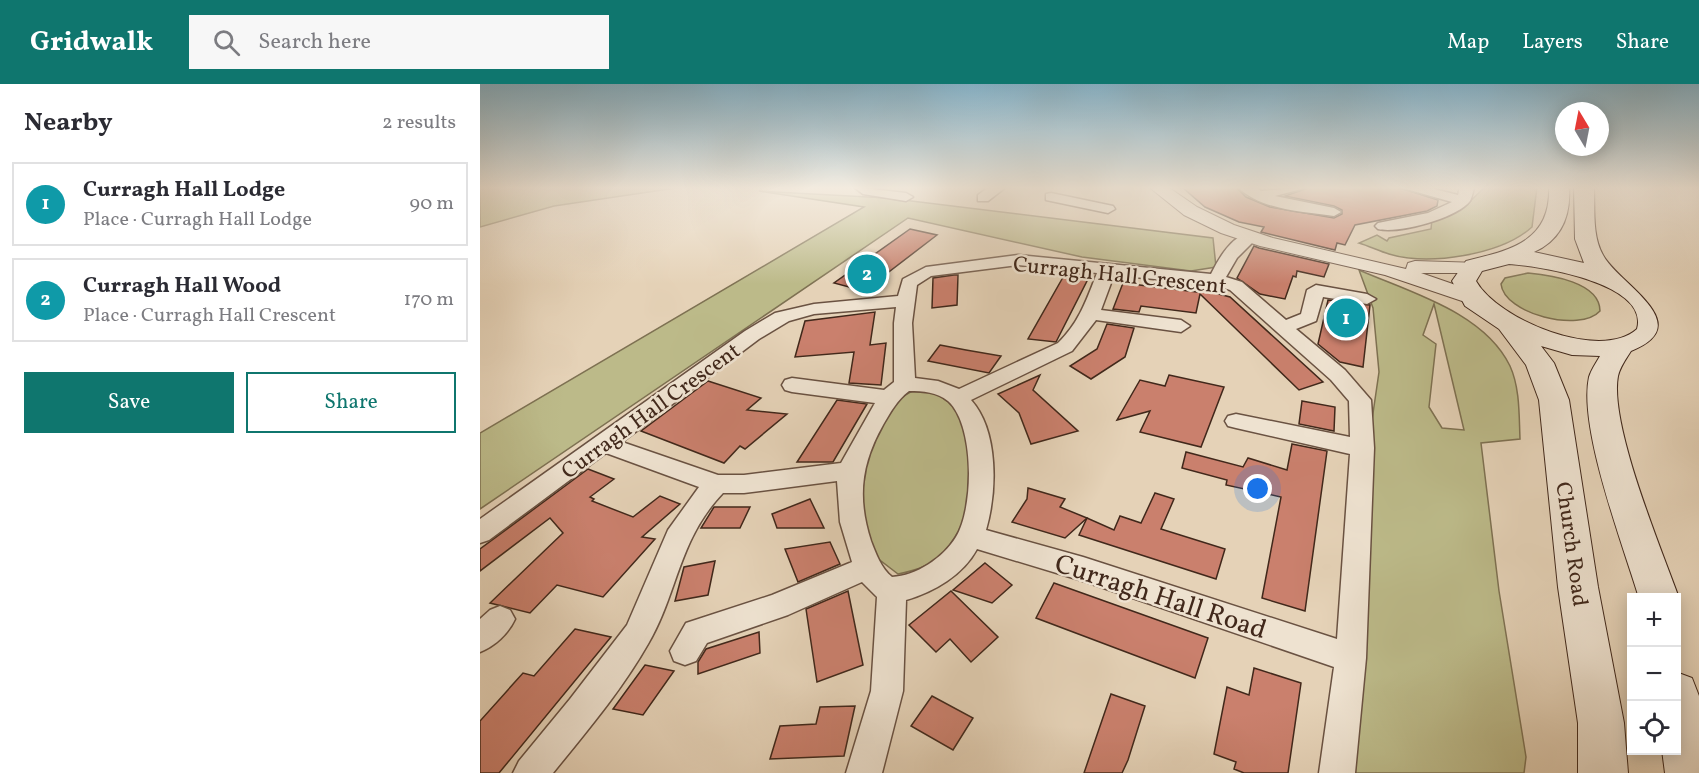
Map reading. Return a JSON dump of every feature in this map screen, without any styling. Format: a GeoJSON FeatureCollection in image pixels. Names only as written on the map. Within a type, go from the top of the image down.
{"type":"FeatureCollection","features":[{"type":"Feature","properties":{"kind":"main road"},"geometry":{"type":"LineString","coordinates":[[1557,219],[1546,238],[1523,250],[1484,263],[1464,277],[1463,285],[1468,297],[1479,308],[1511,328],[1555,343],[1582,347],[1618,347],[1636,343],[1647,336],[1653,323],[1644,305],[1597,268],[1588,254],[1586,219]]}},
{"type":"Feature","properties":{"kind":"main road"},"geometry":{"type":"LineString","coordinates":[[1484,263],[1524,258],[1554,261],[1591,272],[1615,283]]}},
{"type":"Feature","properties":{"kind":"main road","name":"Church Road"},"geometry":{"type":"LineString","coordinates":[[1511,328],[1540,363],[1554,400],[1578,586],[1601,723],[1603,773]]}},
{"type":"Feature","properties":{"kind":"main road"},"geometry":{"type":"LineString","coordinates":[[1618,347],[1603,377],[1602,406],[1615,458],[1658,593]]}},
{"type":"Feature","properties":{"kind":"main road"},"geometry":{"type":"LineString","coordinates":[[1678,701],[1690,773]]}},
{"type":"Feature","properties":{"kind":"street"},"geometry":{"type":"LineString","coordinates":[[1204,219],[1250,237],[1371,264],[1440,283],[1468,297]]}},
{"type":"Feature","properties":{"kind":"street"},"geometry":{"type":"LineString","coordinates":[[1383,226],[1414,219]]}},
{"type":"Feature","properties":{"kind":"street"},"geometry":{"type":"LineString","coordinates":[[1217,280],[1244,240],[1250,237]]}},
{"type":"Feature","properties":{"kind":"street"},"geometry":{"type":"LineString","coordinates":[[936,254],[963,260],[969,266]]}},
{"type":"Feature","properties":{"kind":"street","name":"Curragh Hall Crescent"},"geometry":{"type":"LineString","coordinates":[[480,533],[752,335],[782,316],[814,309],[905,301],[909,283],[916,276],[969,266],[1035,260],[1107,270],[1217,280],[1236,286],[1351,387],[1360,400],[1362,448],[1351,658],[1337,773]]}},
{"type":"Feature","properties":{"kind":"street"},"geometry":{"type":"LineString","coordinates":[[1371,264],[1436,269],[1484,263]]}},
{"type":"Feature","properties":{"kind":"street"},"geometry":{"type":"LineString","coordinates":[[957,398],[1065,347],[1084,328],[1107,270]]}},
{"type":"Feature","properties":{"kind":"street"},"geometry":{"type":"LineString","coordinates":[[1284,327],[1310,317],[1316,290],[1367,299]]}},
{"type":"Feature","properties":{"kind":"street"},"geometry":{"type":"LineString","coordinates":[[792,385],[897,391],[933,386],[957,398],[971,418],[981,474],[977,511],[970,536],[964,547],[937,574],[919,583],[892,589],[882,586],[868,567],[858,543],[850,501],[851,471],[870,429],[897,391],[905,301]]}},
{"type":"Feature","properties":{"kind":"street"},"geometry":{"type":"LineString","coordinates":[[1090,314],[1181,326]]}},
{"type":"Feature","properties":{"kind":"street"},"geometry":{"type":"LineString","coordinates":[[1236,421],[1362,448]]}},
{"type":"Feature","properties":{"kind":"street"},"geometry":{"type":"LineString","coordinates":[[604,444],[717,484],[744,484],[851,471]]}},
{"type":"Feature","properties":{"kind":"street"},"geometry":{"type":"LineString","coordinates":[[531,773],[582,711],[638,634],[677,537],[705,496],[717,484]]}},
{"type":"Feature","properties":{"kind":"street","name":"Curragh Hall Road"},"geometry":{"type":"LineString","coordinates":[[970,536],[1072,566],[1351,658]]}},
{"type":"Feature","properties":{"kind":"street"},"geometry":{"type":"LineString","coordinates":[[685,651],[697,633],[778,606],[868,567]]}},
{"type":"Feature","properties":{"kind":"street"},"geometry":{"type":"LineString","coordinates":[[864,773],[887,692],[892,589]]}},
{"type":"Feature","properties":{"kind":"shaded area"},"geometry":{"type":"Polygon","coordinates":[[[480,219],[508,219],[480,227],[480,219]]]}},
{"type":"Feature","properties":{"kind":"shaded area"},"geometry":{"type":"Polygon","coordinates":[[[843,219],[906,219],[480,509],[480,433],[843,219]]]}},
{"type":"Feature","properties":{"kind":"shaded area"},"geometry":{"type":"Polygon","coordinates":[[[913,219],[1059,219],[1213,238],[1216,267],[1191,271],[1082,257],[913,219]]]}},
{"type":"Feature","properties":{"kind":"shaded area"},"geometry":{"type":"Polygon","coordinates":[[[1432,219],[1533,219],[1532,227],[1519,237],[1502,245],[1464,256],[1424,259],[1405,257],[1359,243],[1377,235],[1387,241],[1389,238],[1431,229],[1432,219]]]}},
{"type":"Feature","properties":{"kind":"shaded area"},"geometry":{"type":"Polygon","coordinates":[[[1359,270],[1444,306],[1464,318],[1498,347],[1510,366],[1516,383],[1520,439],[1481,443],[1499,591],[1526,757],[1524,773],[1345,773],[1358,516],[1379,372],[1373,308],[1359,270]],[[1434,304],[1423,335],[1436,344],[1429,407],[1442,428],[1464,430],[1434,304]]]}},
{"type":"Feature","properties":{"kind":"shaded area"},"geometry":{"type":"Polygon","coordinates":[[[1528,273],[1560,278],[1583,287],[1598,301],[1600,311],[1590,317],[1577,320],[1561,320],[1528,312],[1505,295],[1501,284],[1505,278],[1528,273]]]}},
{"type":"Feature","properties":{"kind":"shaded area"},"geometry":{"type":"Polygon","coordinates":[[[914,390],[931,393],[944,399],[954,407],[961,418],[969,446],[970,498],[967,512],[954,539],[940,556],[920,568],[898,574],[872,554],[861,515],[861,470],[874,434],[900,398],[914,390]]]}},
{"type":"Feature","properties":{"kind":"building"},"geometry":{"type":"Polygon","coordinates":[[[1233,219],[1385,219],[1355,225],[1345,245],[1337,243],[1335,250],[1261,232],[1264,227],[1233,219]]]}},
{"type":"Feature","properties":{"kind":"building"},"geometry":{"type":"Polygon","coordinates":[[[910,229],[937,235],[864,291],[834,283],[910,229]]]}},
{"type":"Feature","properties":{"kind":"building"},"geometry":{"type":"Polygon","coordinates":[[[1254,246],[1329,264],[1324,277],[1297,271],[1285,299],[1260,294],[1237,278],[1254,246]]]}},
{"type":"Feature","properties":{"kind":"building"},"geometry":{"type":"Polygon","coordinates":[[[1066,272],[1090,275],[1056,342],[1028,339],[1066,272]]]}},
{"type":"Feature","properties":{"kind":"building"},"geometry":{"type":"Polygon","coordinates":[[[958,275],[957,305],[932,308],[933,278],[958,275]]]}},
{"type":"Feature","properties":{"kind":"building"},"geometry":{"type":"Polygon","coordinates":[[[1123,283],[1197,292],[1192,287],[1230,297],[1323,382],[1299,390],[1200,294],[1196,313],[1141,306],[1139,312],[1113,309],[1123,283]]]}},
{"type":"Feature","properties":{"kind":"building"},"geometry":{"type":"Polygon","coordinates":[[[1328,300],[1370,305],[1363,367],[1340,362],[1318,344],[1328,300]]]}},
{"type":"Feature","properties":{"kind":"building"},"geometry":{"type":"Polygon","coordinates":[[[875,312],[870,345],[886,343],[881,385],[849,383],[854,352],[795,357],[805,321],[875,312]]]}},
{"type":"Feature","properties":{"kind":"building"},"geometry":{"type":"Polygon","coordinates":[[[1107,324],[1134,328],[1125,357],[1091,379],[1070,366],[1097,349],[1107,324]]]}},
{"type":"Feature","properties":{"kind":"building"},"geometry":{"type":"Polygon","coordinates":[[[940,345],[1001,356],[989,373],[928,361],[940,345]]]}},
{"type":"Feature","properties":{"kind":"building"},"geometry":{"type":"Polygon","coordinates":[[[1040,375],[1033,390],[1078,431],[1031,444],[1019,413],[998,394],[1040,375]]]}},
{"type":"Feature","properties":{"kind":"building"},"geometry":{"type":"Polygon","coordinates":[[[1169,375],[1224,387],[1201,447],[1140,432],[1150,411],[1117,420],[1140,380],[1165,386],[1169,375]]]}},
{"type":"Feature","properties":{"kind":"building"},"geometry":{"type":"Polygon","coordinates":[[[708,381],[761,398],[747,410],[787,414],[745,449],[740,446],[724,463],[641,431],[708,381]]]}},
{"type":"Feature","properties":{"kind":"building"},"geometry":{"type":"Polygon","coordinates":[[[837,400],[867,404],[833,462],[797,462],[837,400]]]}},
{"type":"Feature","properties":{"kind":"building"},"geometry":{"type":"Polygon","coordinates":[[[1302,401],[1335,407],[1334,431],[1299,424],[1302,401]]]}},
{"type":"Feature","properties":{"kind":"building"},"geometry":{"type":"Polygon","coordinates":[[[1292,444],[1327,451],[1305,611],[1262,598],[1281,497],[1226,485],[1227,480],[1182,468],[1186,452],[1243,467],[1248,458],[1287,470],[1292,444]]]}},
{"type":"Feature","properties":{"kind":"building"},"geometry":{"type":"Polygon","coordinates":[[[588,469],[614,479],[590,497],[594,499],[592,501],[633,517],[660,496],[680,504],[642,537],[655,539],[603,597],[557,585],[530,613],[490,603],[563,533],[550,518],[480,571],[480,549],[588,469]]]}},
{"type":"Feature","properties":{"kind":"building"},"geometry":{"type":"Polygon","coordinates":[[[1028,488],[1065,499],[1060,507],[1087,518],[1065,538],[1012,522],[1027,499],[1028,488]]]}},
{"type":"Feature","properties":{"kind":"building"},"geometry":{"type":"Polygon","coordinates":[[[1155,493],[1174,499],[1161,529],[1225,549],[1216,579],[1079,535],[1087,518],[1114,530],[1120,516],[1141,523],[1155,493]]]}},
{"type":"Feature","properties":{"kind":"building"},"geometry":{"type":"Polygon","coordinates":[[[810,499],[824,528],[777,528],[772,514],[810,499]]]}},
{"type":"Feature","properties":{"kind":"building"},"geometry":{"type":"Polygon","coordinates":[[[714,507],[750,507],[740,528],[701,528],[714,507]]]}},
{"type":"Feature","properties":{"kind":"building"},"geometry":{"type":"Polygon","coordinates":[[[830,542],[840,564],[798,582],[785,549],[830,542]]]}},
{"type":"Feature","properties":{"kind":"building"},"geometry":{"type":"Polygon","coordinates":[[[715,561],[708,595],[675,601],[684,567],[715,561]]]}},
{"type":"Feature","properties":{"kind":"building"},"geometry":{"type":"Polygon","coordinates":[[[985,563],[1012,585],[992,603],[953,590],[985,563]]]}},
{"type":"Feature","properties":{"kind":"building"},"geometry":{"type":"Polygon","coordinates":[[[1054,583],[1208,638],[1195,678],[1036,618],[1054,583]]]}},
{"type":"Feature","properties":{"kind":"building"},"geometry":{"type":"Polygon","coordinates":[[[848,591],[863,665],[817,682],[806,609],[848,591]]]}},
{"type":"Feature","properties":{"kind":"building"},"geometry":{"type":"Polygon","coordinates":[[[951,591],[998,637],[971,662],[950,639],[936,652],[909,625],[951,591]]]}},
{"type":"Feature","properties":{"kind":"building"},"geometry":{"type":"Polygon","coordinates":[[[575,629],[611,637],[499,773],[480,773],[480,721],[523,673],[534,676],[575,629]]]}},
{"type":"Feature","properties":{"kind":"building"},"geometry":{"type":"Polygon","coordinates":[[[759,632],[760,653],[698,674],[698,662],[706,649],[759,632]]]}},
{"type":"Feature","properties":{"kind":"building"},"geometry":{"type":"Polygon","coordinates":[[[645,665],[674,671],[643,715],[613,709],[645,665]]]}},
{"type":"Feature","properties":{"kind":"building"},"geometry":{"type":"Polygon","coordinates":[[[1254,668],[1301,683],[1288,773],[1244,773],[1234,769],[1236,762],[1214,754],[1227,687],[1249,695],[1254,668]]]}},
{"type":"Feature","properties":{"kind":"building"},"geometry":{"type":"Polygon","coordinates":[[[1111,694],[1145,706],[1128,760],[1122,773],[1084,773],[1111,694]]]}},
{"type":"Feature","properties":{"kind":"building"},"geometry":{"type":"Polygon","coordinates":[[[932,696],[973,718],[953,750],[911,726],[932,696]]]}},
{"type":"Feature","properties":{"kind":"building"},"geometry":{"type":"Polygon","coordinates":[[[855,706],[844,756],[770,759],[780,726],[816,724],[820,707],[855,706]]]}},
{"type":"Feature","properties":{"kind":"place","name":"Curragh Hall Wood"},"geometry":{"type":"Point","coordinates":[867,274]}},
{"type":"Feature","properties":{"kind":"place","name":"Curragh Hall Lodge"},"geometry":{"type":"Point","coordinates":[1346,318]}}]}
